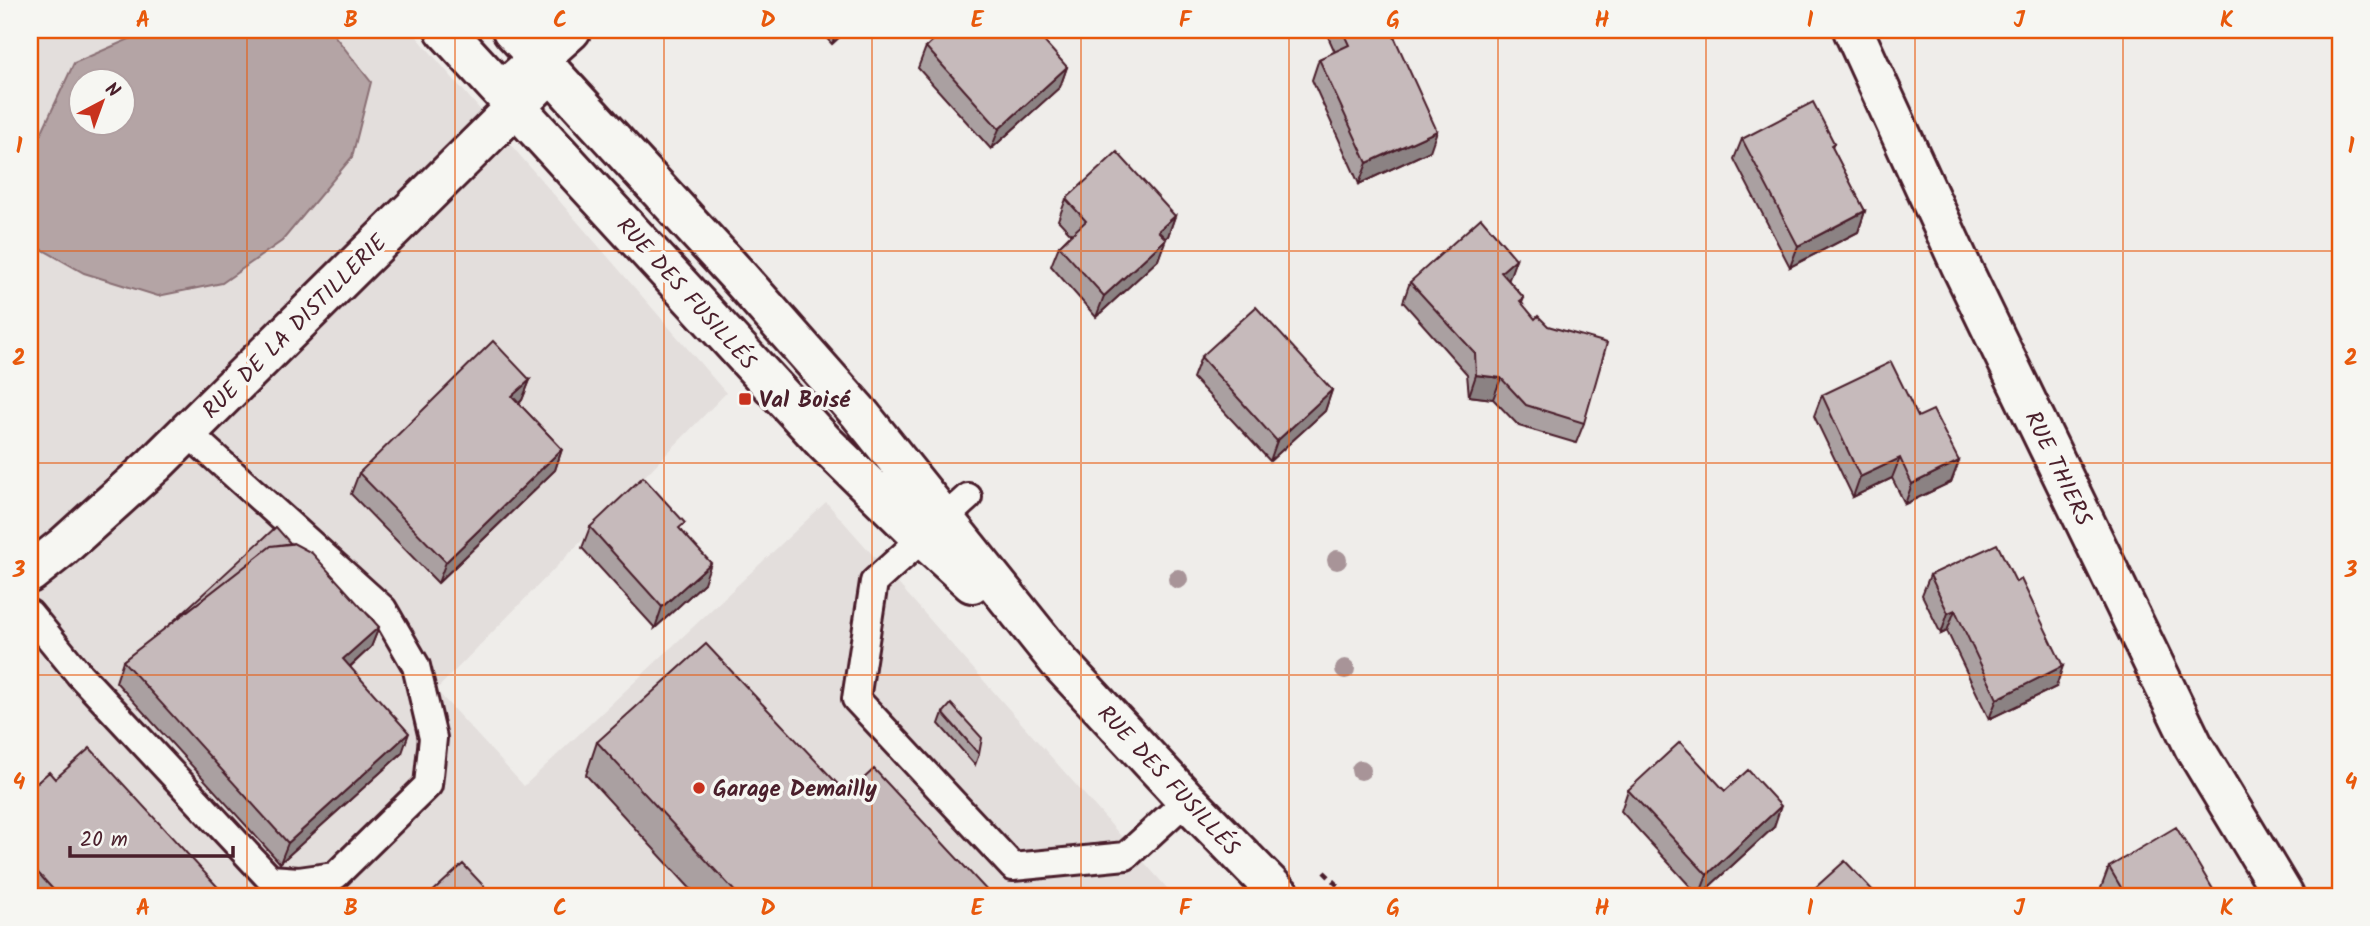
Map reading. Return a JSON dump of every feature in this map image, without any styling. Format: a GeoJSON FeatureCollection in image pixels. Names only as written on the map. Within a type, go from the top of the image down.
{"type":"FeatureCollection","features":[{"type":"Feature","properties":{"kind":"main road","name":"RUE DES FUSILLÉS"},"geometry":{"type":"LineString","coordinates":[[445,30],[825,443],[945,517]]}},
{"type":"Feature","properties":{"kind":"main road","name":"RUE DES FUSILLÉS"},"geometry":{"type":"LineString","coordinates":[[512,30],[860,414],[1059,662],[1187,800],[1281,896]]}},
{"type":"Feature","properties":{"kind":"main road"},"geometry":{"type":"LineString","coordinates":[[545,65],[570,30]]}},
{"type":"Feature","properties":{"kind":"main road","name":"RUE THIERS"},"geometry":{"type":"LineString","coordinates":[[1853,30],[1962,268],[2194,747],[2284,896]]}},
{"type":"Feature","properties":{"kind":"main road","name":"RUE DE LA DISTILLERIE"},"geometry":{"type":"LineString","coordinates":[[30,573],[104,511],[187,432],[545,65]]}},
{"type":"Feature","properties":{"kind":"lane"},"geometry":{"type":"LineString","coordinates":[[30,614],[79,674],[271,879],[299,881],[335,876],[428,785],[433,738],[416,666],[383,609],[187,432]]}},
{"type":"Feature","properties":{"kind":"lane"},"geometry":{"type":"LineString","coordinates":[[945,517],[874,582],[856,699],[1013,867],[1126,856],[1187,800]]}},
{"type":"Feature","properties":{"kind":"shaded area"},"geometry":{"type":"Polygon","coordinates":[[[30,30],[411,30],[726,393],[436,690],[524,786],[826,502],[1174,896],[30,896],[30,30]]]}},
{"type":"Feature","properties":{"kind":"shaded area"},"geometry":{"type":"Polygon","coordinates":[[[150,30],[330,30],[371,82],[352,157],[282,241],[222,283],[158,296],[84,273],[31,243],[30,157],[66,80],[66,136],[136,136],[136,66],[73,66],[74,63],[150,30]]]}},
{"type":"Feature","properties":{"kind":"building"},"geometry":{"type":"Polygon","coordinates":[[[944,30],[950,34],[955,30],[1034,30],[1067,67],[999,129],[926,47],[944,30]]]}},
{"type":"Feature","properties":{"kind":"building"},"geometry":{"type":"Polygon","coordinates":[[[1342,30],[1391,30],[1437,131],[1367,163],[1319,59],[1349,45],[1342,30]]]}},
{"type":"Feature","properties":{"kind":"building"},"geometry":{"type":"Polygon","coordinates":[[[1813,102],[1834,143],[1831,145],[1865,211],[1798,246],[1742,139],[1813,102]]]}},
{"type":"Feature","properties":{"kind":"building"},"geometry":{"type":"Polygon","coordinates":[[[1117,152],[1175,216],[1158,231],[1166,239],[1104,296],[1059,246],[1086,221],[1066,199],[1117,152]]]}},
{"type":"Feature","properties":{"kind":"building"},"geometry":{"type":"Polygon","coordinates":[[[1481,218],[1516,259],[1501,272],[1524,298],[1520,301],[1535,319],[1538,316],[1548,326],[1607,343],[1584,423],[1526,405],[1501,378],[1476,375],[1475,353],[1410,282],[1481,218]]]}},
{"type":"Feature","properties":{"kind":"building"},"geometry":{"type":"Polygon","coordinates":[[[1256,307],[1332,390],[1277,441],[1201,357],[1256,307]]]}},
{"type":"Feature","properties":{"kind":"building"},"geometry":{"type":"Polygon","coordinates":[[[493,341],[530,380],[512,396],[562,449],[446,562],[359,473],[493,341]]]}},
{"type":"Feature","properties":{"kind":"building"},"geometry":{"type":"Polygon","coordinates":[[[1891,362],[1918,417],[1933,410],[1959,461],[1912,484],[1900,458],[1860,477],[1822,395],[1891,362]]]}},
{"type":"Feature","properties":{"kind":"building"},"geometry":{"type":"Polygon","coordinates":[[[643,477],[685,523],[679,528],[711,563],[662,607],[590,527],[643,477]]]}},
{"type":"Feature","properties":{"kind":"building"},"geometry":{"type":"Polygon","coordinates":[[[276,527],[291,544],[271,546],[167,627],[276,527]]]}},
{"type":"Feature","properties":{"kind":"building"},"geometry":{"type":"Polygon","coordinates":[[[293,543],[312,553],[379,627],[343,659],[409,733],[288,843],[123,661],[271,546],[293,543]]]}},
{"type":"Feature","properties":{"kind":"building"},"geometry":{"type":"Polygon","coordinates":[[[1997,544],[2016,582],[2021,579],[2063,666],[1997,699],[1955,610],[1948,613],[1930,575],[1997,544]]]}},
{"type":"Feature","properties":{"kind":"building","name":"Garage Demailly"},"geometry":{"type":"Polygon","coordinates":[[[706,644],[847,794],[874,769],[992,896],[739,896],[597,742],[706,644]]]}},
{"type":"Feature","properties":{"kind":"building"},"geometry":{"type":"Polygon","coordinates":[[[951,704],[982,738],[979,754],[943,713],[951,704]]]}},
{"type":"Feature","properties":{"kind":"building"},"geometry":{"type":"Polygon","coordinates":[[[1680,742],[1725,791],[1748,770],[1781,806],[1707,875],[1628,790],[1680,742]]]}},
{"type":"Feature","properties":{"kind":"building"},"geometry":{"type":"Polygon","coordinates":[[[90,748],[226,896],[59,896],[30,864],[30,789],[49,772],[55,779],[90,748]]]}},
{"type":"Feature","properties":{"kind":"building"},"geometry":{"type":"Polygon","coordinates":[[[2176,827],[2217,896],[2126,896],[2109,867],[2176,827]]]}},
{"type":"Feature","properties":{"kind":"building"},"geometry":{"type":"Polygon","coordinates":[[[1845,861],[1878,896],[1806,896],[1845,861]]]}},
{"type":"Feature","properties":{"kind":"building"},"geometry":{"type":"Polygon","coordinates":[[[463,864],[493,896],[428,896],[463,864]]]}},
{"type":"Feature","properties":{"kind":"place","name":"Val Boisé"},"geometry":{"type":"Point","coordinates":[745,399]}},
{"type":"Feature","properties":{"kind":"place","name":"Garage Demailly"},"geometry":{"type":"Point","coordinates":[699,788]}}]}
